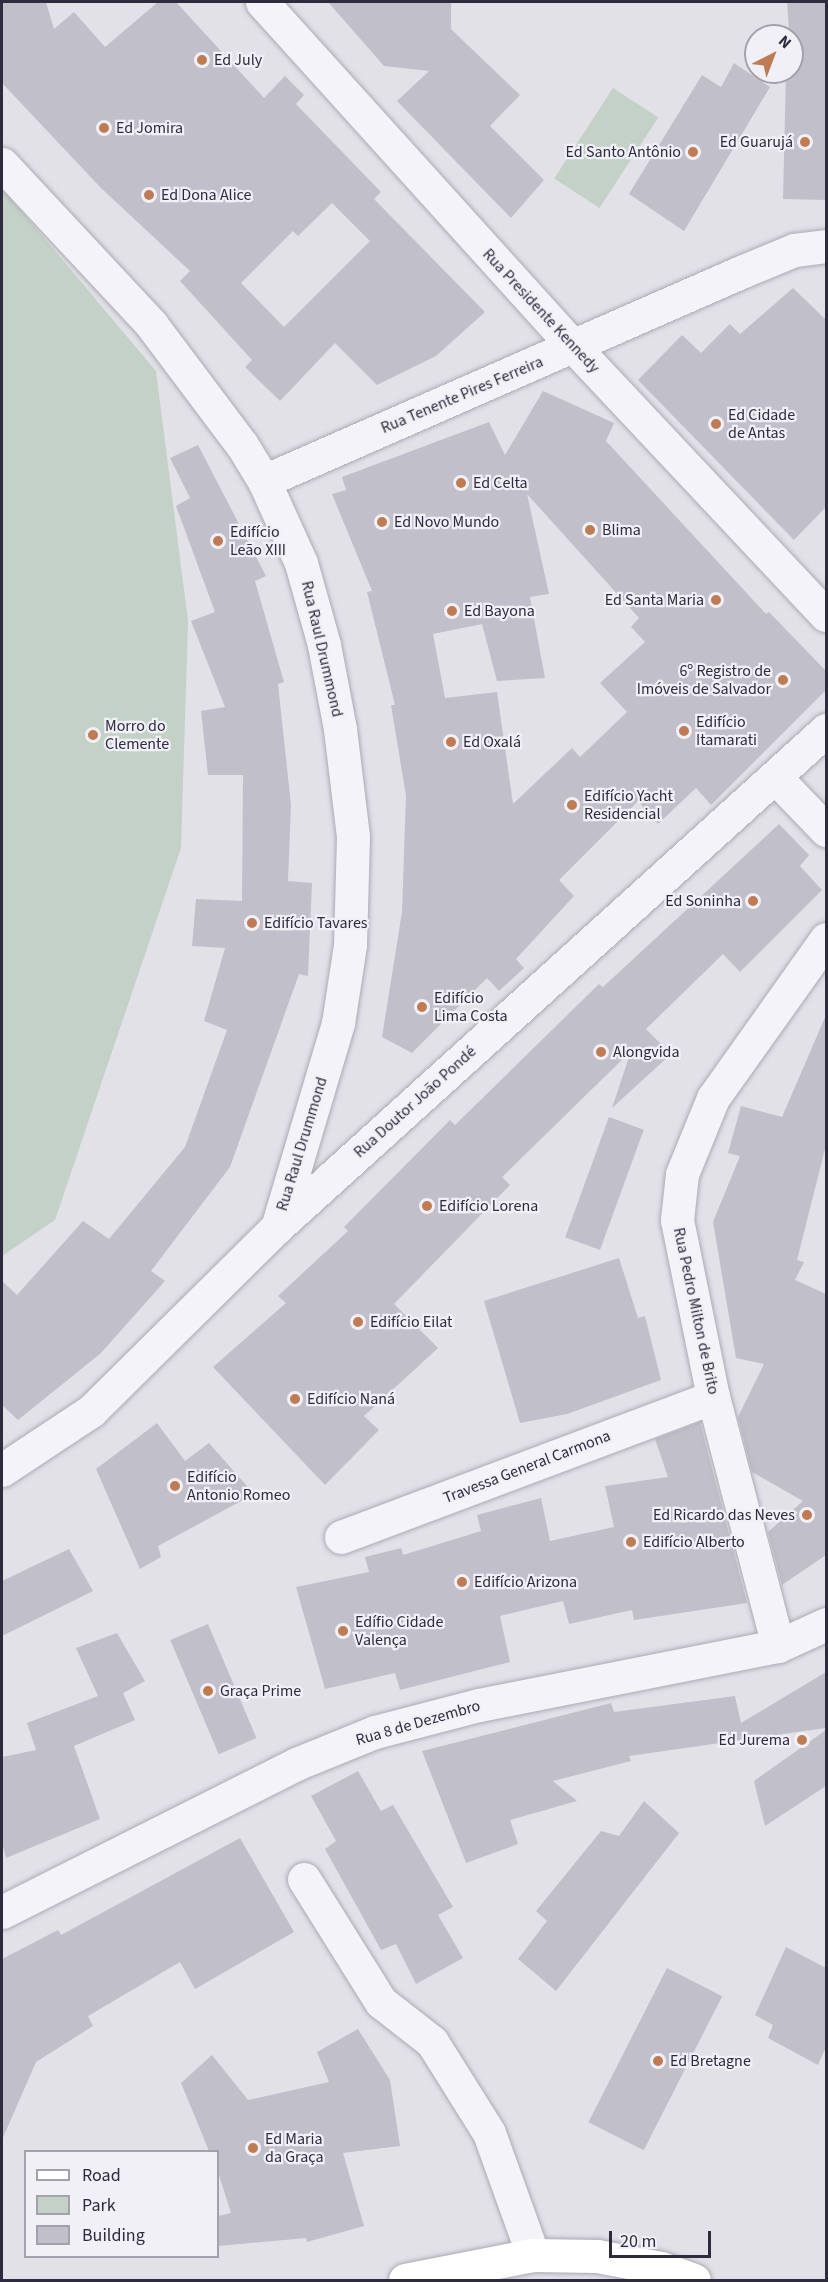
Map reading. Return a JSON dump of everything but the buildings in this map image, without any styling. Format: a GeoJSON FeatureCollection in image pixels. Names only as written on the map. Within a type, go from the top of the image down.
{"type":"FeatureCollection","features":[{"type":"Feature","properties":{"kind":"main road"},"geometry":{"type":"LineString","coordinates":[[405,2280],[533,2255],[597,2256],[661,2268],[694,2280]]}},
{"type":"Feature","properties":{"kind":"street","name":"Rua Presidente Kennedy"},"geometry":{"type":"LineString","coordinates":[[262,2],[573,346],[826,615]]}},
{"type":"Feature","properties":{"kind":"street","name":"Rua Raul Drummond"},"geometry":{"type":"LineString","coordinates":[[2,164],[151,324],[264,481],[301,563],[324,645],[340,729],[353,837],[351,945],[338,1023],[277,1227]]}},
{"type":"Feature","properties":{"kind":"street","name":"Rua Tenente Pires Ferreira"},"geometry":{"type":"LineString","coordinates":[[264,481],[783,254],[826,246]]}},
{"type":"Feature","properties":{"kind":"street","name":"Rua Doutor João Pondé"},"geometry":{"type":"LineString","coordinates":[[2,1470],[91,1410],[277,1227],[826,730]]}},
{"type":"Feature","properties":{"kind":"street"},"geometry":{"type":"LineString","coordinates":[[775,777],[826,830]]}},
{"type":"Feature","properties":{"kind":"street","name":"Rua Pedro Milton de Brito"},"geometry":{"type":"LineString","coordinates":[[778,1646],[714,1397],[677,1220],[682,1174],[713,1098],[826,939]]}},
{"type":"Feature","properties":{"kind":"street","name":"Travessa General Carmona"},"geometry":{"type":"LineString","coordinates":[[341,1537],[714,1397]]}},
{"type":"Feature","properties":{"kind":"street","name":"Rua 8 de Dezembro"},"geometry":{"type":"LineString","coordinates":[[2,1912],[296,1764],[375,1732],[479,1705],[778,1646],[826,1624]]}},
{"type":"Feature","properties":{"kind":"street"},"geometry":{"type":"LineString","coordinates":[[304,1879],[381,2002],[432,2042],[489,2133],[533,2255]]}},
{"type":"Feature","properties":{"kind":"green space"},"geometry":{"type":"Polygon","coordinates":[[[613,88],[658,117],[599,208],[554,179],[613,88]]]}},
{"type":"Feature","properties":{"kind":"green space","name":"Morro do Clemente"},"geometry":{"type":"Polygon","coordinates":[[[2,188],[156,371],[188,621],[181,848],[55,1220],[2,1256],[2,188]]]}},
{"type":"Feature","properties":{"kind":"place","name":"Ed July"},"geometry":{"type":"Point","coordinates":[202,60]}},
{"type":"Feature","properties":{"kind":"place","name":"Ed Jomira"},"geometry":{"type":"Point","coordinates":[104,128]}},
{"type":"Feature","properties":{"kind":"place","name":"Ed Guarujá"},"geometry":{"type":"Point","coordinates":[805,142]}},
{"type":"Feature","properties":{"kind":"place","name":"Ed Santo Antônio"},"geometry":{"type":"Point","coordinates":[693,152]}},
{"type":"Feature","properties":{"kind":"place","name":"Ed Dona Alice"},"geometry":{"type":"Point","coordinates":[149,195]}},
{"type":"Feature","properties":{"kind":"place","name":"Ed Cidade de Antas"},"geometry":{"type":"Point","coordinates":[716,424]}},
{"type":"Feature","properties":{"kind":"place","name":"Ed Celta"},"geometry":{"type":"Point","coordinates":[461,483]}},
{"type":"Feature","properties":{"kind":"place","name":"Ed Novo Mundo"},"geometry":{"type":"Point","coordinates":[382,522]}},
{"type":"Feature","properties":{"kind":"place","name":"Blima"},"geometry":{"type":"Point","coordinates":[590,530]}},
{"type":"Feature","properties":{"kind":"place","name":"Edifício Leão XIII"},"geometry":{"type":"Point","coordinates":[218,541]}},
{"type":"Feature","properties":{"kind":"place","name":"Ed Santa Maria"},"geometry":{"type":"Point","coordinates":[716,600]}},
{"type":"Feature","properties":{"kind":"place","name":"Ed Bayona"},"geometry":{"type":"Point","coordinates":[452,611]}},
{"type":"Feature","properties":{"kind":"place","name":"6º Registro de Imóveis de Salvador"},"geometry":{"type":"Point","coordinates":[783,680]}},
{"type":"Feature","properties":{"kind":"place","name":"Edifício Itamarati"},"geometry":{"type":"Point","coordinates":[684,731]}},
{"type":"Feature","properties":{"kind":"place","name":"Morro do Clemente"},"geometry":{"type":"Point","coordinates":[93,735]}},
{"type":"Feature","properties":{"kind":"place","name":"Ed Oxalá"},"geometry":{"type":"Point","coordinates":[451,742]}},
{"type":"Feature","properties":{"kind":"place","name":"Edifício Yacht Residencial"},"geometry":{"type":"Point","coordinates":[572,805]}},
{"type":"Feature","properties":{"kind":"place","name":"Ed Soninha"},"geometry":{"type":"Point","coordinates":[753,901]}},
{"type":"Feature","properties":{"kind":"place","name":"Edifício Tavares"},"geometry":{"type":"Point","coordinates":[252,923]}},
{"type":"Feature","properties":{"kind":"place","name":"Edifício Lima Costa"},"geometry":{"type":"Point","coordinates":[422,1007]}},
{"type":"Feature","properties":{"kind":"place","name":"Alongvida"},"geometry":{"type":"Point","coordinates":[601,1052]}},
{"type":"Feature","properties":{"kind":"place","name":"Edifício Lorena"},"geometry":{"type":"Point","coordinates":[427,1206]}},
{"type":"Feature","properties":{"kind":"place","name":"Edifício Eilat"},"geometry":{"type":"Point","coordinates":[358,1322]}},
{"type":"Feature","properties":{"kind":"place","name":"Edifício Naná"},"geometry":{"type":"Point","coordinates":[295,1399]}},
{"type":"Feature","properties":{"kind":"place","name":"Edifício Antonio Romeo"},"geometry":{"type":"Point","coordinates":[175,1486]}},
{"type":"Feature","properties":{"kind":"place","name":"Ed Ricardo das Neves"},"geometry":{"type":"Point","coordinates":[807,1515]}},
{"type":"Feature","properties":{"kind":"place","name":"Edifício Alberto"},"geometry":{"type":"Point","coordinates":[631,1542]}},
{"type":"Feature","properties":{"kind":"place","name":"Edifício Arizona"},"geometry":{"type":"Point","coordinates":[462,1582]}},
{"type":"Feature","properties":{"kind":"place","name":"Edífio Cidade Valença"},"geometry":{"type":"Point","coordinates":[343,1631]}},
{"type":"Feature","properties":{"kind":"place","name":"Graça Prime"},"geometry":{"type":"Point","coordinates":[208,1691]}},
{"type":"Feature","properties":{"kind":"place","name":"Ed Jurema"},"geometry":{"type":"Point","coordinates":[802,1740]}},
{"type":"Feature","properties":{"kind":"place","name":"Ed Bretagne"},"geometry":{"type":"Point","coordinates":[658,2061]}},
{"type":"Feature","properties":{"kind":"place","name":"Ed Maria da Graça"},"geometry":{"type":"Point","coordinates":[253,2148]}}]}
